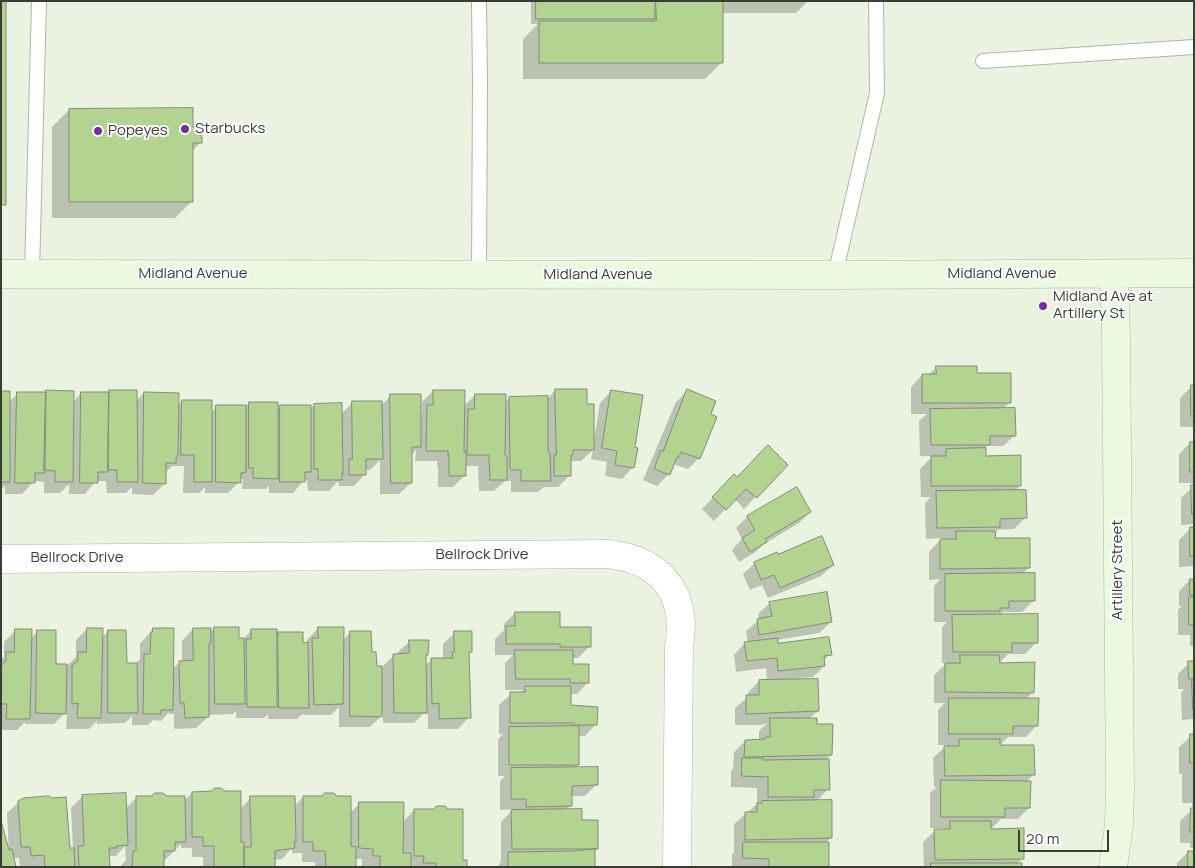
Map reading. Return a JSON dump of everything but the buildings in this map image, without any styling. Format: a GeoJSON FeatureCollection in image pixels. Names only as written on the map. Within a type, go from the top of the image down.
{"type":"FeatureCollection","features":[{"type":"Feature","properties":{"kind":"main road","name":"Midland Avenue"},"geometry":{"type":"LineString","coordinates":[[1,274],[836,275],[1194,273]]}},
{"type":"Feature","properties":{"kind":"main road","name":"Artillery Street"},"geometry":{"type":"LineString","coordinates":[[1113,867],[1120,825],[1114,274]]}},
{"type":"Feature","properties":{"kind":"street","name":"Bellrock Drive"},"geometry":{"type":"LineString","coordinates":[[1,559],[608,554],[640,561],[656,571],[668,585],[678,601],[682,619],[679,647],[677,867]]}},
{"type":"Feature","properties":{"kind":"lane"},"geometry":{"type":"LineString","coordinates":[[32,273],[38,1]]}},
{"type":"Feature","properties":{"kind":"lane"},"geometry":{"type":"LineString","coordinates":[[479,1],[479,274]]}},
{"type":"Feature","properties":{"kind":"lane"},"geometry":{"type":"LineString","coordinates":[[836,275],[877,93],[876,1]]}},
{"type":"Feature","properties":{"kind":"lane"},"geometry":{"type":"LineString","coordinates":[[983,61],[1194,47]]}},
{"type":"Feature","properties":{"kind":"place","name":"Starbucks"},"geometry":{"type":"Point","coordinates":[185,129]}},
{"type":"Feature","properties":{"kind":"place","name":"Popeyes"},"geometry":{"type":"Point","coordinates":[98,131]}},
{"type":"Feature","properties":{"kind":"place","name":"Midland Ave at Artillery St"},"geometry":{"type":"Point","coordinates":[1043,306]}}]}
